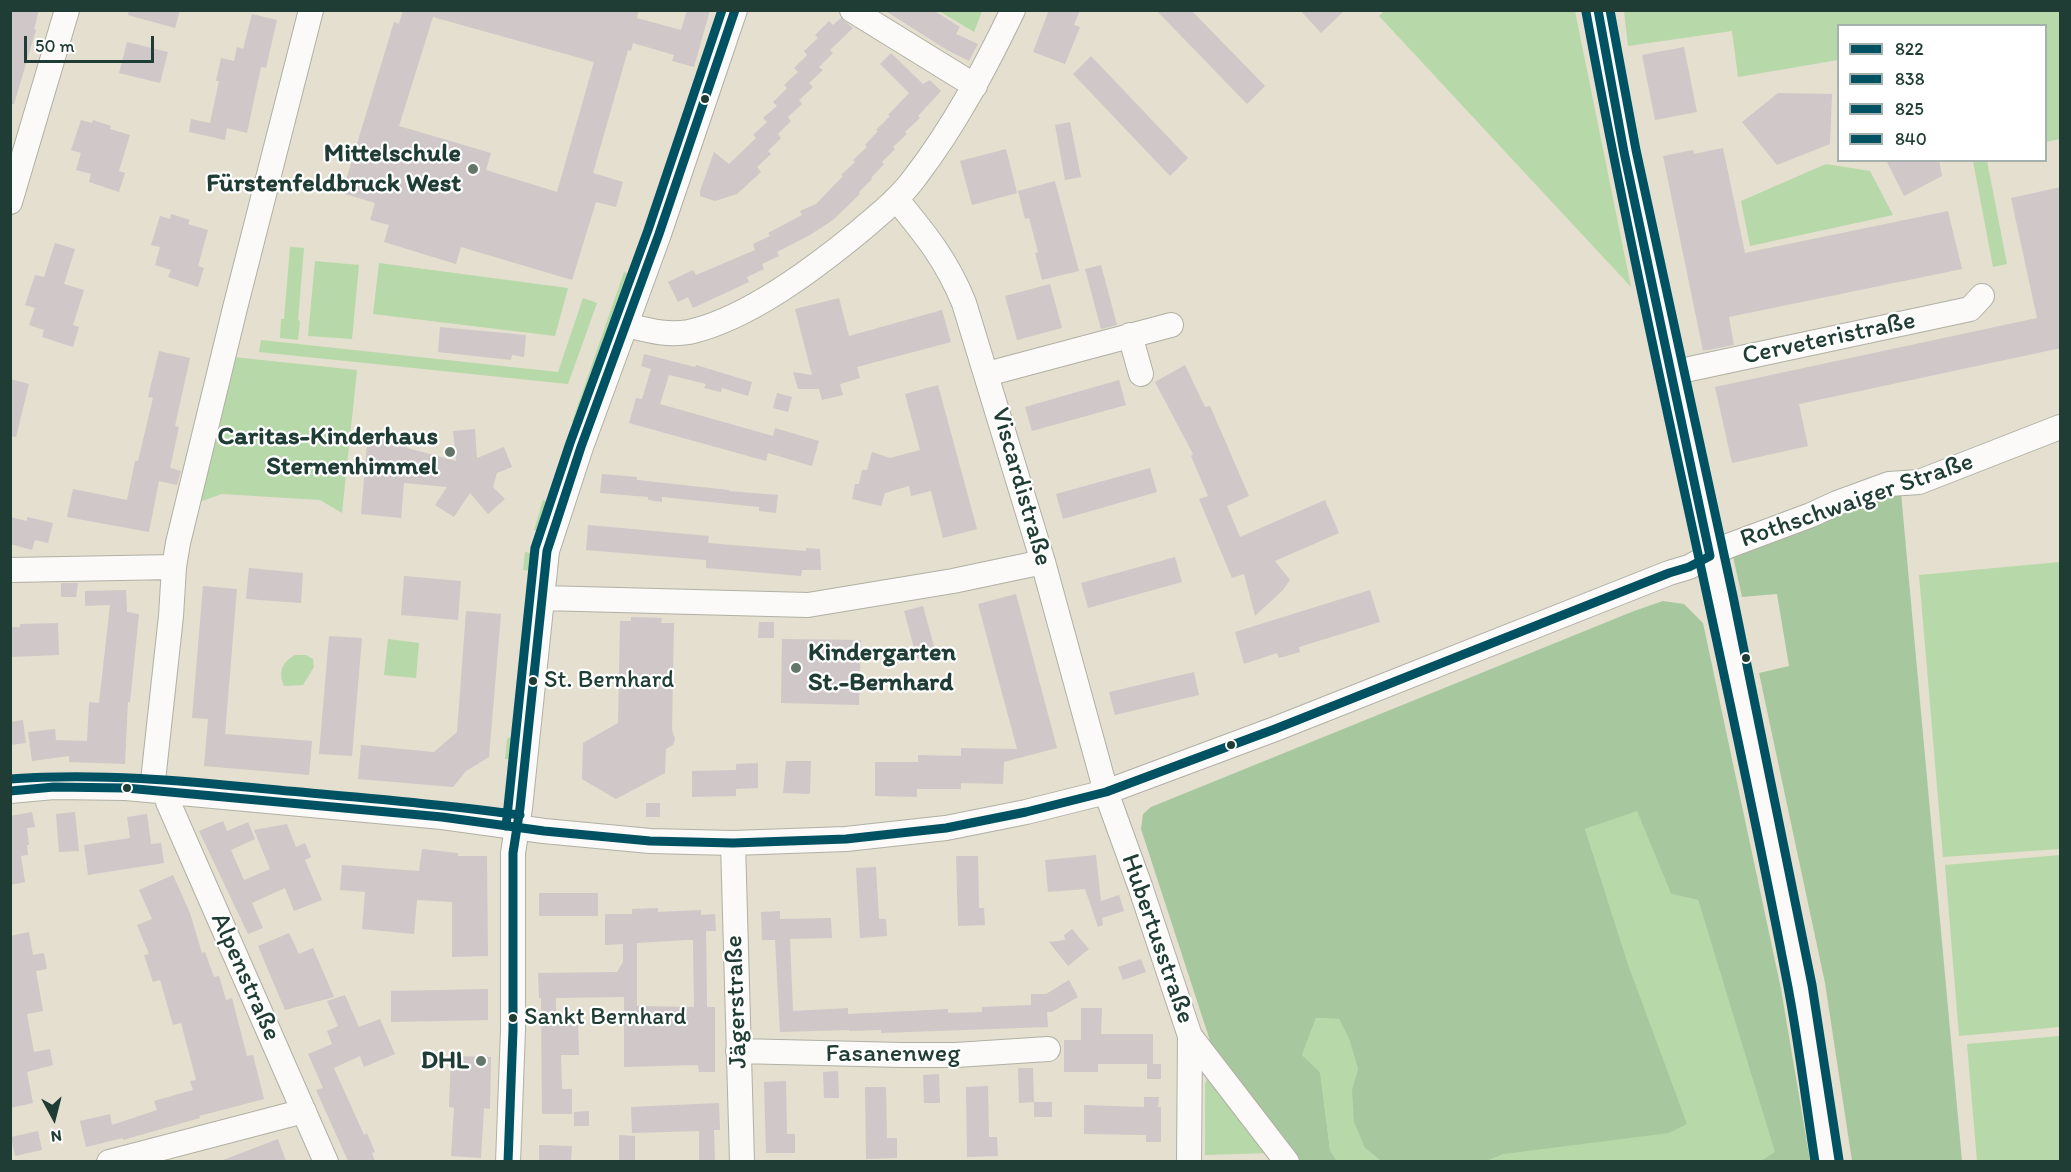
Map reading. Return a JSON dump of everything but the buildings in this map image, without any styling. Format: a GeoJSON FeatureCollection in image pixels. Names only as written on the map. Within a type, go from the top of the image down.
{"type":"FeatureCollection","features":[{"type":"Feature","properties":{"kind":"street"},"geometry":{"type":"LineString","coordinates":[[10,202],[67,10]]}},
{"type":"Feature","properties":{"kind":"street"},"geometry":{"type":"LineString","coordinates":[[161,791],[174,567],[222,360],[311,10]]}},
{"type":"Feature","properties":{"kind":"street"},"geometry":{"type":"LineString","coordinates":[[508,1161],[513,1030],[513,867],[547,551],[581,447],[626,325],[735,10]]}},
{"type":"Feature","properties":{"kind":"street"},"geometry":{"type":"LineString","coordinates":[[852,10],[975,86]]}},
{"type":"Feature","properties":{"kind":"street"},"geometry":{"type":"LineString","coordinates":[[626,325],[667,334],[688,332],[736,314],[825,259],[897,200],[933,153],[975,86],[1013,10]]}},
{"type":"Feature","properties":{"kind":"street"},"geometry":{"type":"LineString","coordinates":[[1598,10],[1624,152],[1721,599],[1800,987],[1827,1161]]}},
{"type":"Feature","properties":{"kind":"street","name":"Viscardistraße"},"geometry":{"type":"LineString","coordinates":[[897,200],[941,254],[955,280],[987,374],[1043,562],[1106,792]]}},
{"type":"Feature","properties":{"kind":"street","name":"Cerveteristraße"},"geometry":{"type":"LineString","coordinates":[[1671,373],[1970,309],[1982,296]]}},
{"type":"Feature","properties":{"kind":"street"},"geometry":{"type":"LineString","coordinates":[[987,374],[1171,325]]}},
{"type":"Feature","properties":{"kind":"street"},"geometry":{"type":"LineString","coordinates":[[1130,335],[1141,374]]}},
{"type":"Feature","properties":{"kind":"street","name":"Rothschwaiger Straße"},"geometry":{"type":"LineString","coordinates":[[10,791],[78,786],[161,791],[442,817],[650,841],[732,843],[846,839],[946,828],[1106,792],[1275,729],[1689,567],[1728,546],[1837,503],[1889,484],[1919,482],[2061,427]]}},
{"type":"Feature","properties":{"kind":"street"},"geometry":{"type":"LineString","coordinates":[[542,598],[808,604],[943,582],[1043,562]]}},
{"type":"Feature","properties":{"kind":"street"},"geometry":{"type":"LineString","coordinates":[[10,570],[174,567]]}},
{"type":"Feature","properties":{"kind":"street","name":"Alpenstraße"},"geometry":{"type":"LineString","coordinates":[[161,791],[168,802],[326,1161]]}},
{"type":"Feature","properties":{"kind":"street","name":"Hubertusstraße"},"geometry":{"type":"LineString","coordinates":[[1106,792],[1190,1036],[1189,1161]]}},
{"type":"Feature","properties":{"kind":"street","name":"Jägerstraße"},"geometry":{"type":"LineString","coordinates":[[732,843],[742,1161]]}},
{"type":"Feature","properties":{"kind":"street"},"geometry":{"type":"LineString","coordinates":[[1190,1036],[1287,1161]]}},
{"type":"Feature","properties":{"kind":"street","name":"Fasanenweg"},"geometry":{"type":"LineString","coordinates":[[738,1051],[956,1055],[1048,1049]]}},
{"type":"Feature","properties":{"kind":"street"},"geometry":{"type":"LineString","coordinates":[[109,1161],[153,1156],[304,1111]]}},
{"type":"Feature","properties":{"kind":"green space"},"geometry":{"type":"Polygon","coordinates":[[[1385,10],[1575,11],[1631,287],[1379,16],[1385,10]]]}},
{"type":"Feature","properties":{"kind":"green space"},"geometry":{"type":"Polygon","coordinates":[[[939,11],[982,11],[974,32],[939,11]]]}},
{"type":"Feature","properties":{"kind":"green space"},"geometry":{"type":"Polygon","coordinates":[[[1624,11],[2060,11],[2060,139],[2047,142],[2047,24],[1837,24],[1837,60],[1738,77],[1732,31],[1628,46],[1624,11]]]}},
{"type":"Feature","properties":{"kind":"green space"},"geometry":{"type":"Polygon","coordinates":[[[1589,50],[1597,55],[1642,285],[1639,286],[1589,50]]]}},
{"type":"Feature","properties":{"kind":"green space"},"geometry":{"type":"Polygon","coordinates":[[[1973,162],[1987,162],[2007,264],[1993,267],[1973,162]]]}},
{"type":"Feature","properties":{"kind":"green space"},"geometry":{"type":"Polygon","coordinates":[[[1826,164],[1870,171],[1893,215],[1750,246],[1741,201],[1826,164]]]}},
{"type":"Feature","properties":{"kind":"green space"},"geometry":{"type":"Polygon","coordinates":[[[290,247],[304,248],[298,340],[280,338],[281,319],[284,319],[290,247]]]}},
{"type":"Feature","properties":{"kind":"green space"},"geometry":{"type":"Polygon","coordinates":[[[315,261],[359,265],[352,339],[308,336],[315,261]]]}},
{"type":"Feature","properties":{"kind":"green space"},"geometry":{"type":"Polygon","coordinates":[[[379,263],[568,288],[555,336],[373,314],[379,263]]]}},
{"type":"Feature","properties":{"kind":"green space"},"geometry":{"type":"Polygon","coordinates":[[[624,272],[634,276],[582,425],[572,422],[624,272]]]}},
{"type":"Feature","properties":{"kind":"green space"},"geometry":{"type":"Polygon","coordinates":[[[583,298],[597,303],[568,384],[259,352],[261,340],[558,372],[583,298]]]}},
{"type":"Feature","properties":{"kind":"green space"},"geometry":{"type":"Polygon","coordinates":[[[233,357],[357,370],[342,513],[320,500],[222,494],[199,502],[233,357]]]}},
{"type":"Feature","properties":{"kind":"green space"},"geometry":{"type":"Polygon","coordinates":[[[1901,493],[1962,1161],[1852,1161],[1825,983],[1759,673],[1789,666],[1777,594],[1742,597],[1732,552],[1901,493]]]}},
{"type":"Feature","properties":{"kind":"green space"},"geometry":{"type":"Polygon","coordinates":[[[543,500],[553,504],[544,533],[534,530],[543,500]]]}},
{"type":"Feature","properties":{"kind":"green space"},"geometry":{"type":"Polygon","coordinates":[[[525,552],[538,554],[535,571],[523,570],[525,552]]]}},
{"type":"Feature","properties":{"kind":"green space"},"geometry":{"type":"Polygon","coordinates":[[[2060,562],[2060,849],[1943,857],[1919,575],[2060,562]]]}},
{"type":"Feature","properties":{"kind":"green space"},"geometry":{"type":"Polygon","coordinates":[[[1663,601],[1684,604],[1703,623],[1781,989],[1810,1161],[1761,1161],[1775,1152],[1698,900],[1671,894],[1637,811],[1585,829],[1630,970],[1687,1124],[1669,1133],[1504,1154],[1484,1162],[1381,1161],[1365,1148],[1354,1122],[1352,1089],[1358,1069],[1349,1039],[1339,1019],[1316,1018],[1302,1055],[1320,1072],[1330,1150],[1337,1161],[1294,1161],[1213,1050],[1141,829],[1143,814],[1151,807],[1663,601]]]}},
{"type":"Feature","properties":{"kind":"green space"},"geometry":{"type":"Polygon","coordinates":[[[388,639],[419,643],[416,678],[384,675],[388,639]]]}},
{"type":"Feature","properties":{"kind":"green space"},"geometry":{"type":"Polygon","coordinates":[[[295,655],[306,655],[313,659],[314,667],[303,685],[284,686],[281,676],[282,668],[295,655]]]}},
{"type":"Feature","properties":{"kind":"green space"},"geometry":{"type":"Polygon","coordinates":[[[517,733],[514,759],[505,759],[507,739],[517,733]]]}},
{"type":"Feature","properties":{"kind":"green space"},"geometry":{"type":"Polygon","coordinates":[[[1637,810],[1671,894],[1698,900],[1776,1153],[1761,1162],[1484,1162],[1504,1154],[1630,970],[1585,829],[1637,810]]]}},
{"type":"Feature","properties":{"kind":"green space"},"geometry":{"type":"Polygon","coordinates":[[[2060,855],[2060,1027],[1959,1036],[1945,865],[2060,855]]]}},
{"type":"Feature","properties":{"kind":"green space"},"geometry":{"type":"Polygon","coordinates":[[[1316,1018],[1339,1019],[1349,1039],[1358,1069],[1352,1089],[1365,1148],[1381,1161],[1337,1161],[1330,1150],[1320,1072],[1302,1055],[1316,1018]]]}},
{"type":"Feature","properties":{"kind":"green space"},"geometry":{"type":"Polygon","coordinates":[[[2060,1036],[2060,1161],[1977,1161],[1967,1044],[2060,1036]]]}},
{"type":"Feature","properties":{"kind":"green space"},"geometry":{"type":"Polygon","coordinates":[[[1211,1078],[1270,1153],[1205,1155],[1205,1084],[1207,1079],[1211,1078]]]}},
{"type":"Feature","properties":{"kind":"transit line","name":"825"},"geometry":{"type":"LineString","coordinates":[[506,826],[535,548],[570,443],[648,230],[722,10]]}},
{"type":"Feature","properties":{"kind":"transit line","name":"840"},"geometry":{"type":"LineString","coordinates":[[508,1162],[513,1030],[513,853],[520,808],[547,551],[581,447],[659,234],[735,10]]}},
{"type":"Feature","properties":{"kind":"transit line","name":"822"},"geometry":{"type":"LineString","coordinates":[[1598,10],[1624,152],[1710,556]]}},
{"type":"Feature","properties":{"kind":"transit line","name":"825"},"geometry":{"type":"LineString","coordinates":[[1610,10],[1636,150],[1733,596],[1812,985],[1839,1160]]}},
{"type":"Feature","properties":{"kind":"transit line","name":"838"},"geometry":{"type":"LineString","coordinates":[[1586,12],[1634,256],[1764,865],[1792,1009],[1815,1162]]}},
{"type":"Feature","properties":{"kind":"transit line","name":"822"},"geometry":{"type":"LineString","coordinates":[[10,791],[54,787],[126,788],[442,817],[544,831],[650,841],[733,843],[846,839],[946,828],[1026,812],[1106,792],[1275,729],[1689,567],[1710,556]]}},
{"type":"Feature","properties":{"kind":"transit line","name":"825"},"geometry":{"type":"LineString","coordinates":[[10,779],[115,777],[184,781],[520,815]]}},
{"type":"Feature","properties":{"kind":"place","name":"Mittelschule Fürstenfeldbruck West"},"geometry":{"type":"Point","coordinates":[473,169]}},
{"type":"Feature","properties":{"kind":"place","name":"Caritas-Kinderhaus Sternenhimmel"},"geometry":{"type":"Point","coordinates":[450,452]}},
{"type":"Feature","properties":{"kind":"place","name":"Kindergarten St.-Bernhard"},"geometry":{"type":"Point","coordinates":[796,668]}},
{"type":"Feature","properties":{"kind":"place","name":"St. Bernhard"},"geometry":{"type":"Point","coordinates":[533,681]}},
{"type":"Feature","properties":{"kind":"place","name":"Sankt Bernhard"},"geometry":{"type":"Point","coordinates":[513,1018]}},
{"type":"Feature","properties":{"kind":"place","name":"DHL"},"geometry":{"type":"Point","coordinates":[481,1061]}}]}
